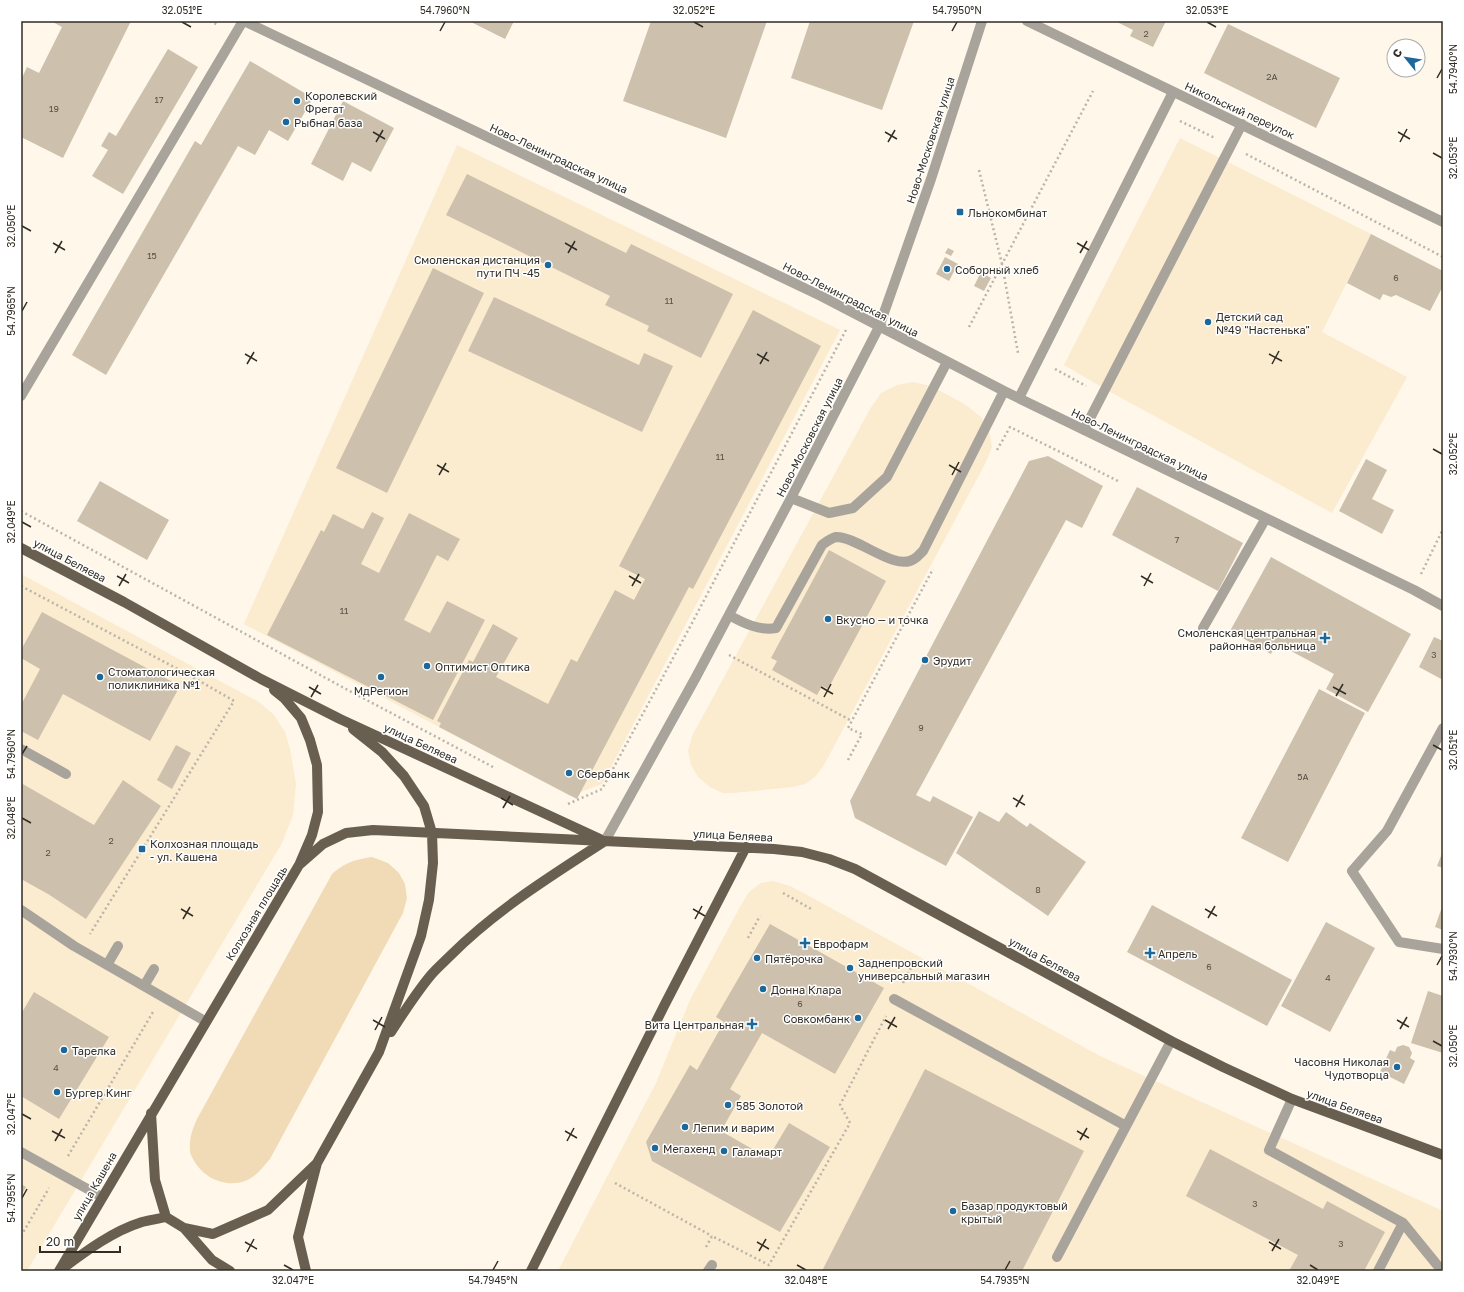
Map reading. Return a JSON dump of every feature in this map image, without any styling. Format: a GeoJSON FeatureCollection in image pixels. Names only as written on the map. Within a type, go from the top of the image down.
{"type":"FeatureCollection","features":[{"type":"Feature","properties":{"kind":"main road","name":"улица Беляева"},"geometry":{"type":"LineString","coordinates":[[21,548],[124,602],[261,679],[340,719],[605,841],[746,847],[802,852],[829,859],[855,869],[1171,1041],[1257,1084],[1292,1099],[1443,1155]]}},
{"type":"Feature","properties":{"kind":"main road"},"geometry":{"type":"LineString","coordinates":[[261,679],[284,698],[301,718],[310,740],[317,766],[318,812],[312,835],[299,865]]}},
{"type":"Feature","properties":{"kind":"main road"},"geometry":{"type":"LineString","coordinates":[[340,719],[382,752],[404,776],[424,806],[432,833],[433,863],[429,900],[421,936],[379,1052]]}},
{"type":"Feature","properties":{"kind":"main road","name":"Колхозная площадь"},"geometry":{"type":"LineString","coordinates":[[151,1113],[299,865],[324,844],[346,833],[373,830],[605,841]]}},
{"type":"Feature","properties":{"kind":"main road"},"geometry":{"type":"LineString","coordinates":[[306,1271],[298,1237],[317,1163],[379,1052],[408,1005],[432,974],[460,946],[489,921],[516,900],[605,841]]}},
{"type":"Feature","properties":{"kind":"main road"},"geometry":{"type":"LineString","coordinates":[[531,1271],[664,1006],[746,847]]}},
{"type":"Feature","properties":{"kind":"main road"},"geometry":{"type":"LineString","coordinates":[[151,1113],[154,1180],[166,1217],[184,1228],[212,1260],[230,1271]]}},
{"type":"Feature","properties":{"kind":"main road","name":"улица Кашена"},"geometry":{"type":"LineString","coordinates":[[59,1271],[151,1113]]}},
{"type":"Feature","properties":{"kind":"main road"},"geometry":{"type":"LineString","coordinates":[[184,1228],[213,1234],[268,1210],[317,1163]]}},
{"type":"Feature","properties":{"kind":"main road"},"geometry":{"type":"LineString","coordinates":[[59,1271],[82,1254],[114,1235],[142,1222],[166,1217]]}},
{"type":"Feature","properties":{"kind":"street"},"geometry":{"type":"LineString","coordinates":[[21,396],[243,21]]}},
{"type":"Feature","properties":{"kind":"street","name":"Ново-Ленинградская улица"},"geometry":{"type":"LineString","coordinates":[[243,21],[821,296],[1004,391],[1414,590],[1443,606]]}},
{"type":"Feature","properties":{"kind":"street","name":"Ново-Московская улица"},"geometry":{"type":"LineString","coordinates":[[605,841],[729,615],[879,327],[982,21]]}},
{"type":"Feature","properties":{"kind":"street","name":"Никольский переулок"},"geometry":{"type":"LineString","coordinates":[[1027,21],[1443,222]]}},
{"type":"Feature","properties":{"kind":"street"},"geometry":{"type":"LineString","coordinates":[[1019,398],[1173,92]]}},
{"type":"Feature","properties":{"kind":"street"},"geometry":{"type":"LineString","coordinates":[[1084,430],[1242,124]]}},
{"type":"Feature","properties":{"kind":"street"},"geometry":{"type":"LineString","coordinates":[[791,498],[829,513],[853,508],[887,477],[947,362]]}},
{"type":"Feature","properties":{"kind":"street"},"geometry":{"type":"LineString","coordinates":[[729,615],[745,624],[768,629],[776,628],[822,545],[834,537],[845,538],[900,562],[914,560],[923,551],[1004,391]]}},
{"type":"Feature","properties":{"kind":"street"},"geometry":{"type":"LineString","coordinates":[[1203,628],[1266,518]]}},
{"type":"Feature","properties":{"kind":"street"},"geometry":{"type":"LineString","coordinates":[[1443,728],[1387,831],[1352,871],[1398,942],[1443,949]]}},
{"type":"Feature","properties":{"kind":"street"},"geometry":{"type":"LineString","coordinates":[[21,749],[66,774]]}},
{"type":"Feature","properties":{"kind":"street"},"geometry":{"type":"LineString","coordinates":[[21,910],[80,949],[205,1021]]}},
{"type":"Feature","properties":{"kind":"street"},"geometry":{"type":"LineString","coordinates":[[107,965],[118,946]]}},
{"type":"Feature","properties":{"kind":"street"},"geometry":{"type":"LineString","coordinates":[[144,986],[154,969]]}},
{"type":"Feature","properties":{"kind":"street"},"geometry":{"type":"LineString","coordinates":[[894,999],[1126,1126]]}},
{"type":"Feature","properties":{"kind":"street"},"geometry":{"type":"LineString","coordinates":[[1057,1257],[1171,1041]]}},
{"type":"Feature","properties":{"kind":"street"},"geometry":{"type":"LineString","coordinates":[[1292,1099],[1269,1150],[1403,1223],[1442,1271]]}},
{"type":"Feature","properties":{"kind":"street"},"geometry":{"type":"LineString","coordinates":[[21,1152],[102,1197]]}},
{"type":"Feature","properties":{"kind":"street"},"geometry":{"type":"LineString","coordinates":[[1378,1271],[1403,1223]]}},
{"type":"Feature","properties":{"kind":"path"},"geometry":{"type":"LineString","coordinates":[[210,21],[236,33]]}},
{"type":"Feature","properties":{"kind":"path"},"geometry":{"type":"LineString","coordinates":[[969,327],[1093,91]]}},
{"type":"Feature","properties":{"kind":"path"},"geometry":{"type":"LineString","coordinates":[[979,170],[1002,264],[1018,353]]}},
{"type":"Feature","properties":{"kind":"path"},"geometry":{"type":"LineString","coordinates":[[565,805],[602,789],[691,625],[846,329]]}},
{"type":"Feature","properties":{"kind":"path"},"geometry":{"type":"LineString","coordinates":[[994,456],[1010,428],[1120,482]]}},
{"type":"Feature","properties":{"kind":"path"},"geometry":{"type":"LineString","coordinates":[[21,511],[344,688],[496,768]]}},
{"type":"Feature","properties":{"kind":"path"},"geometry":{"type":"LineString","coordinates":[[1414,590],[1443,530]]}},
{"type":"Feature","properties":{"kind":"path"},"geometry":{"type":"LineString","coordinates":[[848,760],[862,734],[848,728],[934,568]]}},
{"type":"Feature","properties":{"kind":"path"},"geometry":{"type":"LineString","coordinates":[[21,586],[191,676],[234,701],[80,949]]}},
{"type":"Feature","properties":{"kind":"path"},"geometry":{"type":"LineString","coordinates":[[729,654],[852,721]]}},
{"type":"Feature","properties":{"kind":"path"},"geometry":{"type":"LineString","coordinates":[[783,893],[813,910]]}},
{"type":"Feature","properties":{"kind":"path"},"geometry":{"type":"LineString","coordinates":[[748,938],[760,916]]}},
{"type":"Feature","properties":{"kind":"path"},"geometry":{"type":"LineString","coordinates":[[615,1184],[769,1265],[850,1124],[840,1105],[913,964]]}},
{"type":"Feature","properties":{"kind":"path"},"geometry":{"type":"LineString","coordinates":[[21,1236],[162,996]]}},
{"type":"Feature","properties":{"kind":"path"},"geometry":{"type":"LineString","coordinates":[[706,1248],[712,1236]]}},
{"type":"Feature","properties":{"kind":"shaded area"},"geometry":{"type":"Polygon","coordinates":[[[1180,138],[1371,234],[1322,332],[1407,377],[1332,513],[1064,365],[1180,138]]]}},
{"type":"Feature","properties":{"kind":"shaded area"},"geometry":{"type":"Polygon","coordinates":[[[457,145],[840,330],[602,784],[570,796],[244,624],[457,145]]]}},
{"type":"Feature","properties":{"kind":"shaded area"},"geometry":{"type":"Polygon","coordinates":[[[913,382],[931,386],[966,405],[981,417],[989,431],[992,447],[986,462],[824,765],[816,776],[805,784],[793,787],[723,793],[710,787],[698,777],[691,765],[688,751],[692,736],[870,409],[881,393],[897,385],[913,382]]]}},
{"type":"Feature","properties":{"kind":"shaded area"},"geometry":{"type":"Polygon","coordinates":[[[21,574],[259,702],[274,715],[285,732],[290,749],[296,784],[293,815],[282,843],[27,1271],[21,1271],[21,574]]]}},
{"type":"Feature","properties":{"kind":"shaded area"},"geometry":{"type":"Polygon","coordinates":[[[372,857],[388,863],[399,873],[405,884],[407,898],[403,913],[270,1159],[256,1174],[245,1181],[230,1183],[215,1180],[197,1166],[190,1153],[190,1139],[197,1119],[332,874],[350,862],[372,857]]]}},
{"type":"Feature","properties":{"kind":"shaded area"},"geometry":{"type":"Polygon","coordinates":[[[773,881],[790,886],[809,896],[1100,1056],[1443,1211],[1443,1271],[558,1271],[656,1083],[690,1000],[741,905],[749,892],[761,883],[773,881]]]}},
{"type":"Feature","properties":{"kind":"building"},"geometry":{"type":"Polygon","coordinates":[[[51,21],[131,21],[63,158],[21,137],[21,80],[27,67],[39,73],[62,27],[51,21]]]}},
{"type":"Feature","properties":{"kind":"building"},"geometry":{"type":"Polygon","coordinates":[[[469,21],[514,21],[505,39],[469,21]]]}},
{"type":"Feature","properties":{"kind":"building"},"geometry":{"type":"Polygon","coordinates":[[[651,21],[767,21],[726,138],[623,101],[651,21]]]}},
{"type":"Feature","properties":{"kind":"building"},"geometry":{"type":"Polygon","coordinates":[[[810,21],[914,21],[882,110],[791,78],[810,21]]]}},
{"type":"Feature","properties":{"kind":"building"},"geometry":{"type":"Polygon","coordinates":[[[1115,21],[1166,21],[1153,47],[1130,36],[1133,30],[1115,21]]]}},
{"type":"Feature","properties":{"kind":"building"},"geometry":{"type":"Polygon","coordinates":[[[1228,24],[1340,78],[1316,128],[1204,73],[1228,24]]]}},
{"type":"Feature","properties":{"kind":"building"},"geometry":{"type":"Polygon","coordinates":[[[168,49],[198,67],[123,194],[92,176],[108,150],[101,146],[109,132],[116,136],[168,49]]]}},
{"type":"Feature","properties":{"kind":"building"},"geometry":{"type":"Polygon","coordinates":[[[250,61],[313,98],[288,141],[269,130],[255,155],[238,146],[106,375],[72,355],[195,141],[201,145],[250,61]]]}},
{"type":"Feature","properties":{"kind":"building"},"geometry":{"type":"Polygon","coordinates":[[[343,101],[394,128],[371,172],[352,162],[343,181],[311,164],[343,101]]]}},
{"type":"Feature","properties":{"kind":"building"},"geometry":{"type":"Polygon","coordinates":[[[467,174],[626,253],[631,244],[733,294],[701,358],[647,331],[649,326],[605,305],[610,296],[446,215],[467,174]]]}},
{"type":"Feature","properties":{"kind":"building"},"geometry":{"type":"Polygon","coordinates":[[[1371,234],[1443,271],[1443,286],[1430,311],[1396,295],[1391,297],[1383,294],[1380,300],[1347,283],[1371,234]]]}},
{"type":"Feature","properties":{"kind":"building"},"geometry":{"type":"Polygon","coordinates":[[[948,248],[954,251],[951,256],[945,253],[948,248]]]}},
{"type":"Feature","properties":{"kind":"building","name":"Соборный хлеб"},"geometry":{"type":"Polygon","coordinates":[[[945,257],[958,264],[949,281],[936,274],[945,257]]]}},
{"type":"Feature","properties":{"kind":"building"},"geometry":{"type":"Polygon","coordinates":[[[433,268],[484,293],[387,493],[336,468],[433,268]]]}},
{"type":"Feature","properties":{"kind":"building"},"geometry":{"type":"Polygon","coordinates":[[[981,272],[991,278],[984,291],[974,286],[981,272]]]}},
{"type":"Feature","properties":{"kind":"building"},"geometry":{"type":"Polygon","coordinates":[[[494,297],[639,365],[644,353],[673,366],[642,432],[468,351],[494,297]]]}},
{"type":"Feature","properties":{"kind":"building"},"geometry":{"type":"Polygon","coordinates":[[[753,310],[821,346],[693,589],[689,587],[577,799],[439,727],[441,723],[437,721],[469,660],[473,662],[493,624],[518,638],[496,677],[548,704],[571,659],[577,662],[615,590],[634,600],[645,579],[619,566],[753,310]]]}},
{"type":"Feature","properties":{"kind":"building"},"geometry":{"type":"Polygon","coordinates":[[[1048,456],[1103,486],[1082,528],[1066,520],[916,795],[930,802],[933,796],[973,817],[946,866],[855,818],[850,801],[1029,461],[1048,456]]]}},
{"type":"Feature","properties":{"kind":"building"},"geometry":{"type":"Polygon","coordinates":[[[1366,459],[1387,470],[1372,499],[1394,510],[1382,534],[1339,511],[1366,459]]]}},
{"type":"Feature","properties":{"kind":"building"},"geometry":{"type":"Polygon","coordinates":[[[100,481],[169,520],[147,560],[77,521],[100,481]]]}},
{"type":"Feature","properties":{"kind":"building"},"geometry":{"type":"Polygon","coordinates":[[[1137,487],[1243,543],[1218,591],[1112,535],[1137,487]]]}},
{"type":"Feature","properties":{"kind":"building"},"geometry":{"type":"Polygon","coordinates":[[[372,512],[384,518],[361,564],[379,573],[409,513],[460,539],[448,561],[437,555],[404,620],[430,633],[447,601],[485,620],[433,720],[267,635],[321,530],[324,532],[333,514],[363,529],[372,512]]]}},
{"type":"Feature","properties":{"kind":"building","name":"Вкусно — и точка"},"geometry":{"type":"Polygon","coordinates":[[[829,550],[886,581],[828,689],[822,686],[817,695],[772,670],[777,661],[771,658],[829,550]]]}},
{"type":"Feature","properties":{"kind":"building","name":"Смоленская центральная районная больница"},"geometry":{"type":"Polygon","coordinates":[[[1271,557],[1411,634],[1368,712],[1326,689],[1334,674],[1276,643],[1271,654],[1230,631],[1271,557]]]}},
{"type":"Feature","properties":{"kind":"building","name":"Стоматологическая поликлиника №1"},"geometry":{"type":"Polygon","coordinates":[[[42,612],[180,686],[150,741],[63,694],[38,740],[21,731],[21,705],[40,669],[21,658],[21,650],[42,612]]]}},
{"type":"Feature","properties":{"kind":"building"},"geometry":{"type":"Polygon","coordinates":[[[1434,637],[1443,641],[1443,680],[1419,667],[1434,637]]]}},
{"type":"Feature","properties":{"kind":"building"},"geometry":{"type":"Polygon","coordinates":[[[1319,689],[1365,713],[1288,862],[1241,838],[1319,689]]]}},
{"type":"Feature","properties":{"kind":"building"},"geometry":{"type":"Polygon","coordinates":[[[176,745],[191,753],[172,789],[157,780],[176,745]]]}},
{"type":"Feature","properties":{"kind":"building"},"geometry":{"type":"Polygon","coordinates":[[[123,780],[161,806],[86,919],[48,894],[21,879],[21,783],[94,825],[123,780]]]}},
{"type":"Feature","properties":{"kind":"building"},"geometry":{"type":"Polygon","coordinates":[[[979,811],[999,822],[1006,812],[1027,827],[1030,823],[1086,862],[1048,916],[956,853],[979,811]]]}},
{"type":"Feature","properties":{"kind":"building"},"geometry":{"type":"Polygon","coordinates":[[[1443,851],[1443,868],[1437,866],[1443,851]]]}},
{"type":"Feature","properties":{"kind":"building"},"geometry":{"type":"Polygon","coordinates":[[[1443,904],[1443,930],[1435,927],[1443,904]]]}},
{"type":"Feature","properties":{"kind":"building"},"geometry":{"type":"Polygon","coordinates":[[[1152,905],[1292,980],[1267,1026],[1127,952],[1152,905]]]}},
{"type":"Feature","properties":{"kind":"building"},"geometry":{"type":"Polygon","coordinates":[[[1326,922],[1375,948],[1330,1032],[1281,1006],[1326,922]]]}},
{"type":"Feature","properties":{"kind":"building"},"geometry":{"type":"Polygon","coordinates":[[[770,924],[884,988],[835,1074],[762,1033],[730,1089],[741,1096],[721,1131],[768,1158],[789,1123],[830,1147],[780,1232],[652,1161],[646,1142],[690,1065],[697,1070],[724,1022],[716,1017],[770,924]]]}},
{"type":"Feature","properties":{"kind":"building"},"geometry":{"type":"Polygon","coordinates":[[[1428,991],[1443,996],[1443,1053],[1411,1043],[1428,991]]]}},
{"type":"Feature","properties":{"kind":"building"},"geometry":{"type":"Polygon","coordinates":[[[34,992],[109,1037],[59,1119],[21,1096],[21,1014],[34,992]]]}},
{"type":"Feature","properties":{"kind":"building","name":"Часовня Николая Чудотворца"},"geometry":{"type":"Polygon","coordinates":[[[1403,1045],[1409,1047],[1412,1053],[1410,1058],[1415,1061],[1404,1084],[1380,1072],[1390,1050],[1395,1052],[1397,1047],[1403,1045]]]}},
{"type":"Feature","properties":{"kind":"building","name":"Базар продуктовый крытый"},"geometry":{"type":"Polygon","coordinates":[[[925,1069],[1084,1151],[1022,1271],[822,1271],[925,1069]]]}},
{"type":"Feature","properties":{"kind":"building"},"geometry":{"type":"Polygon","coordinates":[[[1210,1149],[1323,1209],[1327,1201],[1385,1232],[1364,1271],[1289,1271],[1298,1255],[1186,1196],[1210,1149]]]}},
{"type":"Feature","properties":{"kind":"building"},"geometry":{"type":"Polygon","coordinates":[[[21,1184],[26,1187],[21,1195],[21,1184]]]}},
{"type":"Feature","properties":{"kind":"place","name":"Королевский Фрегат"},"geometry":{"type":"Point","coordinates":[297,101]}},
{"type":"Feature","properties":{"kind":"place","name":"Рыбная база"},"geometry":{"type":"Point","coordinates":[286,122]}},
{"type":"Feature","properties":{"kind":"place","name":"Льнокомбинат"},"geometry":{"type":"Point","coordinates":[960,212]}},
{"type":"Feature","properties":{"kind":"place","name":"Смоленская дистанция пути ПЧ -45"},"geometry":{"type":"Point","coordinates":[548,265]}},
{"type":"Feature","properties":{"kind":"place","name":"Соборный хлеб"},"geometry":{"type":"Point","coordinates":[947,269]}},
{"type":"Feature","properties":{"kind":"place","name":"Детский сад №49 \"Настенька\""},"geometry":{"type":"Point","coordinates":[1208,322]}},
{"type":"Feature","properties":{"kind":"place","name":"Вкусно — и точка"},"geometry":{"type":"Point","coordinates":[828,619]}},
{"type":"Feature","properties":{"kind":"place","name":"Смоленская центральная районная больница"},"geometry":{"type":"Point","coordinates":[1325,638]}},
{"type":"Feature","properties":{"kind":"place","name":"Эрудит"},"geometry":{"type":"Point","coordinates":[925,660]}},
{"type":"Feature","properties":{"kind":"place","name":"Оптимист Оптика"},"geometry":{"type":"Point","coordinates":[427,666]}},
{"type":"Feature","properties":{"kind":"place","name":"Стоматологическая поликлиника №1"},"geometry":{"type":"Point","coordinates":[100,677]}},
{"type":"Feature","properties":{"kind":"place","name":"МдРегион"},"geometry":{"type":"Point","coordinates":[381,677]}},
{"type":"Feature","properties":{"kind":"place","name":"Сбербанк"},"geometry":{"type":"Point","coordinates":[569,773]}},
{"type":"Feature","properties":{"kind":"place","name":"Колхозная площадь - ул. Кашена"},"geometry":{"type":"Point","coordinates":[142,849]}},
{"type":"Feature","properties":{"kind":"place","name":"Еврофарм"},"geometry":{"type":"Point","coordinates":[805,943]}},
{"type":"Feature","properties":{"kind":"place","name":"Апрель"},"geometry":{"type":"Point","coordinates":[1150,953]}},
{"type":"Feature","properties":{"kind":"place","name":"Пятёрочка"},"geometry":{"type":"Point","coordinates":[757,958]}},
{"type":"Feature","properties":{"kind":"place","name":"Заднепровский универсальный магазин"},"geometry":{"type":"Point","coordinates":[850,968]}},
{"type":"Feature","properties":{"kind":"place","name":"Донна Клара"},"geometry":{"type":"Point","coordinates":[763,989]}},
{"type":"Feature","properties":{"kind":"place","name":"Совкомбанк"},"geometry":{"type":"Point","coordinates":[858,1018]}},
{"type":"Feature","properties":{"kind":"place","name":"Вита Центральная"},"geometry":{"type":"Point","coordinates":[752,1024]}},
{"type":"Feature","properties":{"kind":"place","name":"Тарелка"},"geometry":{"type":"Point","coordinates":[64,1050]}},
{"type":"Feature","properties":{"kind":"place","name":"Часовня Николая Чудотворца"},"geometry":{"type":"Point","coordinates":[1397,1067]}},
{"type":"Feature","properties":{"kind":"place","name":"Бургер Кинг"},"geometry":{"type":"Point","coordinates":[57,1092]}},
{"type":"Feature","properties":{"kind":"place","name":"585 Золотой"},"geometry":{"type":"Point","coordinates":[728,1105]}},
{"type":"Feature","properties":{"kind":"place","name":"Лепим и варим"},"geometry":{"type":"Point","coordinates":[685,1127]}},
{"type":"Feature","properties":{"kind":"place","name":"Мегахенд"},"geometry":{"type":"Point","coordinates":[655,1148]}},
{"type":"Feature","properties":{"kind":"place","name":"Галамарт"},"geometry":{"type":"Point","coordinates":[724,1151]}},
{"type":"Feature","properties":{"kind":"place","name":"Базар продуктовый крытый"},"geometry":{"type":"Point","coordinates":[953,1211]}}]}
